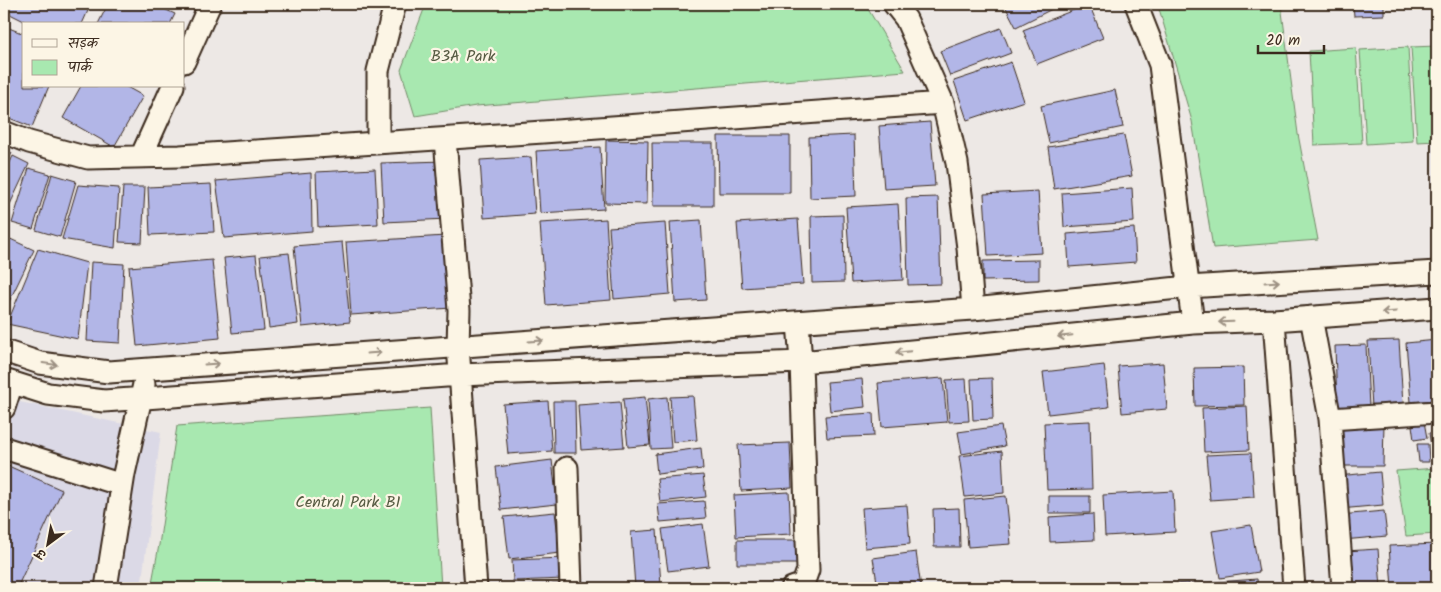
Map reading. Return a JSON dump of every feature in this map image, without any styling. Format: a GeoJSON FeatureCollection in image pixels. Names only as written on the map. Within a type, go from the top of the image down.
{"type":"FeatureCollection","features":[{"type":"Feature","properties":{"kind":"street"},"geometry":{"type":"LineString","coordinates":[[185,60],[210,4]]}},
{"type":"Feature","properties":{"kind":"street"},"geometry":{"type":"LineString","coordinates":[[378,143],[378,71],[395,4]]}},
{"type":"Feature","properties":{"kind":"street"},"geometry":{"type":"LineString","coordinates":[[894,4],[906,19],[943,103],[957,163],[968,248],[973,309]]}},
{"type":"Feature","properties":{"kind":"street"},"geometry":{"type":"LineString","coordinates":[[1136,4],[1160,64],[1193,323]]}},
{"type":"Feature","properties":{"kind":"street"},"geometry":{"type":"LineString","coordinates":[[141,157],[172,88]]}},
{"type":"Feature","properties":{"kind":"street"},"geometry":{"type":"LineString","coordinates":[[4,132],[29,142],[88,158],[180,156],[943,103]]}},
{"type":"Feature","properties":{"kind":"street"},"geometry":{"type":"LineString","coordinates":[[445,139],[459,310],[458,346],[476,588]]}},
{"type":"Feature","properties":{"kind":"street"},"geometry":{"type":"LineString","coordinates":[[4,351],[40,363],[109,372],[973,309],[1188,288],[1437,272]]}},
{"type":"Feature","properties":{"kind":"street"},"geometry":{"type":"LineString","coordinates":[[4,408],[8,381],[48,394],[104,401],[460,375],[801,362],[1193,323],[1274,320],[1437,308]]}},
{"type":"Feature","properties":{"kind":"street"},"geometry":{"type":"LineString","coordinates":[[1311,317],[1330,419],[1344,588]]}},
{"type":"Feature","properties":{"kind":"street"},"geometry":{"type":"LineString","coordinates":[[1274,320],[1294,588]]}},
{"type":"Feature","properties":{"kind":"street"},"geometry":{"type":"LineString","coordinates":[[792,588],[803,584],[808,570],[798,322]]}},
{"type":"Feature","properties":{"kind":"street"},"geometry":{"type":"LineString","coordinates":[[106,588],[122,485],[147,369]]}},
{"type":"Feature","properties":{"kind":"street"},"geometry":{"type":"LineString","coordinates":[[1330,419],[1437,412]]}},
{"type":"Feature","properties":{"kind":"street"},"geometry":{"type":"LineString","coordinates":[[4,448],[122,485]]}},
{"type":"Feature","properties":{"kind":"street"},"geometry":{"type":"LineString","coordinates":[[567,468],[571,588]]}},
{"type":"Feature","properties":{"kind":"shaded area"},"geometry":{"type":"Polygon","coordinates":[[[4,397],[15,401],[161,432],[141,588],[4,588],[4,397]]]}},
{"type":"Feature","properties":{"kind":"green space","name":"B3A Park"},"geometry":{"type":"Polygon","coordinates":[[[426,4],[865,4],[905,71],[476,106],[415,116],[401,70],[426,4]]]}},
{"type":"Feature","properties":{"kind":"green space"},"geometry":{"type":"Polygon","coordinates":[[[1156,4],[1281,4],[1298,134],[1318,240],[1213,248],[1192,121],[1156,4]]]}},
{"type":"Feature","properties":{"kind":"green space"},"geometry":{"type":"Polygon","coordinates":[[[1437,46],[1437,141],[1417,142],[1411,47],[1437,46]]]}},
{"type":"Feature","properties":{"kind":"green space"},"geometry":{"type":"Polygon","coordinates":[[[1408,47],[1413,141],[1366,144],[1360,50],[1408,47]]]}},
{"type":"Feature","properties":{"kind":"green space"},"geometry":{"type":"Polygon","coordinates":[[[1356,48],[1362,143],[1314,145],[1309,51],[1356,48]]]}},
{"type":"Feature","properties":{"kind":"green space","name":"Central Park B1"},"geometry":{"type":"Polygon","coordinates":[[[430,408],[441,588],[151,588],[177,426],[430,408]]]}},
{"type":"Feature","properties":{"kind":"green space"},"geometry":{"type":"Polygon","coordinates":[[[1437,468],[1437,534],[1406,536],[1396,471],[1437,468]]]}},
{"type":"Feature","properties":{"kind":"building"},"geometry":{"type":"Polygon","coordinates":[[[4,4],[91,4],[83,22],[26,22],[4,11],[4,4]]]}},
{"type":"Feature","properties":{"kind":"building"},"geometry":{"type":"Polygon","coordinates":[[[108,4],[153,4],[175,14],[171,22],[99,22],[108,4]]]}},
{"type":"Feature","properties":{"kind":"building"},"geometry":{"type":"Polygon","coordinates":[[[1004,4],[1062,4],[1016,27],[1004,4]]]}},
{"type":"Feature","properties":{"kind":"building"},"geometry":{"type":"Polygon","coordinates":[[[1089,4],[1103,38],[1037,64],[1023,30],[1089,4]]]}},
{"type":"Feature","properties":{"kind":"building"},"geometry":{"type":"Polygon","coordinates":[[[1353,4],[1384,4],[1384,15],[1354,16],[1353,4]]]}},
{"type":"Feature","properties":{"kind":"building"},"geometry":{"type":"Polygon","coordinates":[[[1394,4],[1424,4],[1395,8],[1394,4]]]}},
{"type":"Feature","properties":{"kind":"building"},"geometry":{"type":"Polygon","coordinates":[[[4,26],[22,33],[22,88],[48,88],[32,127],[4,116],[4,26]]]}},
{"type":"Feature","properties":{"kind":"building"},"geometry":{"type":"Polygon","coordinates":[[[1001,28],[1011,53],[950,76],[940,51],[1001,28]]]}},
{"type":"Feature","properties":{"kind":"building"},"geometry":{"type":"Polygon","coordinates":[[[1011,62],[1024,101],[967,120],[954,81],[1011,62]]]}},
{"type":"Feature","properties":{"kind":"building"},"geometry":{"type":"Polygon","coordinates":[[[80,88],[129,88],[143,96],[114,147],[63,118],[80,88]]]}},
{"type":"Feature","properties":{"kind":"building"},"geometry":{"type":"Polygon","coordinates":[[[1115,90],[1123,127],[1049,143],[1041,106],[1115,90]]]}},
{"type":"Feature","properties":{"kind":"building"},"geometry":{"type":"Polygon","coordinates":[[[930,122],[935,186],[884,189],[879,126],[930,122]]]}},
{"type":"Feature","properties":{"kind":"building"},"geometry":{"type":"Polygon","coordinates":[[[854,135],[856,196],[810,198],[809,137],[854,135]]]}},
{"type":"Feature","properties":{"kind":"building"},"geometry":{"type":"Polygon","coordinates":[[[1124,135],[1132,176],[1054,189],[1048,147],[1124,135]]]}},
{"type":"Feature","properties":{"kind":"building"},"geometry":{"type":"Polygon","coordinates":[[[718,136],[790,136],[790,193],[719,193],[718,136]]]}},
{"type":"Feature","properties":{"kind":"building"},"geometry":{"type":"Polygon","coordinates":[[[606,140],[648,141],[647,204],[605,203],[606,140]]]}},
{"type":"Feature","properties":{"kind":"building"},"geometry":{"type":"Polygon","coordinates":[[[652,143],[713,143],[713,206],[653,206],[652,143]]]}},
{"type":"Feature","properties":{"kind":"building"},"geometry":{"type":"Polygon","coordinates":[[[600,147],[604,209],[540,213],[536,151],[600,147]]]}},
{"type":"Feature","properties":{"kind":"building"},"geometry":{"type":"Polygon","coordinates":[[[4,149],[12,153],[4,168],[4,149]]]}},
{"type":"Feature","properties":{"kind":"building"},"geometry":{"type":"Polygon","coordinates":[[[13,156],[29,164],[4,217],[4,175],[13,156]]]}},
{"type":"Feature","properties":{"kind":"building"},"geometry":{"type":"Polygon","coordinates":[[[531,157],[535,214],[484,218],[480,160],[531,157]]]}},
{"type":"Feature","properties":{"kind":"building"},"geometry":{"type":"Polygon","coordinates":[[[444,161],[447,219],[384,222],[381,163],[444,161]]]}},
{"type":"Feature","properties":{"kind":"building"},"geometry":{"type":"Polygon","coordinates":[[[29,168],[50,174],[33,229],[12,223],[29,168]]]}},
{"type":"Feature","properties":{"kind":"building"},"geometry":{"type":"Polygon","coordinates":[[[375,169],[378,224],[318,227],[316,172],[375,169]]]}},
{"type":"Feature","properties":{"kind":"building"},"geometry":{"type":"Polygon","coordinates":[[[311,173],[312,231],[224,238],[216,181],[311,173]]]}},
{"type":"Feature","properties":{"kind":"building"},"geometry":{"type":"Polygon","coordinates":[[[52,174],[76,181],[60,237],[36,230],[52,174]]]}},
{"type":"Feature","properties":{"kind":"building"},"geometry":{"type":"Polygon","coordinates":[[[211,184],[214,232],[150,235],[148,187],[211,184]]]}},
{"type":"Feature","properties":{"kind":"building"},"geometry":{"type":"Polygon","coordinates":[[[78,185],[119,188],[115,248],[62,239],[78,185]]]}},
{"type":"Feature","properties":{"kind":"building"},"geometry":{"type":"Polygon","coordinates":[[[123,187],[145,187],[142,243],[119,242],[123,187]]]}},
{"type":"Feature","properties":{"kind":"building"},"geometry":{"type":"Polygon","coordinates":[[[1132,188],[1134,222],[1064,227],[1062,193],[1132,188]]]}},
{"type":"Feature","properties":{"kind":"building"},"geometry":{"type":"Polygon","coordinates":[[[1038,191],[1042,253],[988,256],[984,194],[1038,191]]]}},
{"type":"Feature","properties":{"kind":"building"},"geometry":{"type":"Polygon","coordinates":[[[938,197],[941,284],[908,285],[906,198],[938,197]]]}},
{"type":"Feature","properties":{"kind":"building"},"geometry":{"type":"Polygon","coordinates":[[[898,204],[903,280],[851,283],[846,207],[898,204]]]}},
{"type":"Feature","properties":{"kind":"building"},"geometry":{"type":"Polygon","coordinates":[[[843,215],[844,282],[812,283],[811,216],[843,215]]]}},
{"type":"Feature","properties":{"kind":"building"},"geometry":{"type":"Polygon","coordinates":[[[606,219],[611,300],[546,305],[540,223],[606,219]]]}},
{"type":"Feature","properties":{"kind":"building"},"geometry":{"type":"Polygon","coordinates":[[[798,219],[803,284],[742,288],[737,223],[798,219]]]}},
{"type":"Feature","properties":{"kind":"building"},"geometry":{"type":"Polygon","coordinates":[[[701,220],[706,300],[675,302],[670,222],[701,220]]]}},
{"type":"Feature","properties":{"kind":"building"},"geometry":{"type":"Polygon","coordinates":[[[665,223],[670,294],[614,299],[609,227],[665,223]]]}},
{"type":"Feature","properties":{"kind":"building"},"geometry":{"type":"Polygon","coordinates":[[[1134,228],[1136,262],[1069,267],[1067,234],[1134,228]]]}},
{"type":"Feature","properties":{"kind":"building"},"geometry":{"type":"Polygon","coordinates":[[[4,236],[34,250],[4,312],[4,236]]]}},
{"type":"Feature","properties":{"kind":"building"},"geometry":{"type":"Polygon","coordinates":[[[446,236],[451,308],[351,315],[346,242],[446,236]]]}},
{"type":"Feature","properties":{"kind":"building"},"geometry":{"type":"Polygon","coordinates":[[[342,242],[350,322],[302,327],[294,246],[342,242]]]}},
{"type":"Feature","properties":{"kind":"building"},"geometry":{"type":"Polygon","coordinates":[[[38,249],[87,263],[78,339],[7,324],[38,249]]]}},
{"type":"Feature","properties":{"kind":"building"},"geometry":{"type":"Polygon","coordinates":[[[289,253],[298,324],[269,328],[260,256],[289,253]]]}},
{"type":"Feature","properties":{"kind":"building"},"geometry":{"type":"Polygon","coordinates":[[[256,255],[264,330],[232,333],[224,258],[256,255]]]}},
{"type":"Feature","properties":{"kind":"building"},"geometry":{"type":"Polygon","coordinates":[[[212,260],[220,338],[137,346],[129,267],[212,260]]]}},
{"type":"Feature","properties":{"kind":"building"},"geometry":{"type":"Polygon","coordinates":[[[1039,260],[1039,280],[983,281],[983,261],[1039,260]]]}},
{"type":"Feature","properties":{"kind":"building"},"geometry":{"type":"Polygon","coordinates":[[[91,262],[124,264],[120,343],[87,341],[91,262]]]}},
{"type":"Feature","properties":{"kind":"building"},"geometry":{"type":"Polygon","coordinates":[[[1399,340],[1403,405],[1372,407],[1368,341],[1399,340]]]}},
{"type":"Feature","properties":{"kind":"building"},"geometry":{"type":"Polygon","coordinates":[[[1437,340],[1437,400],[1411,402],[1406,343],[1437,340]]]}},
{"type":"Feature","properties":{"kind":"building"},"geometry":{"type":"Polygon","coordinates":[[[1366,345],[1369,407],[1337,408],[1335,346],[1366,345]]]}},
{"type":"Feature","properties":{"kind":"building"},"geometry":{"type":"Polygon","coordinates":[[[1163,363],[1167,409],[1122,413],[1118,366],[1163,363]]]}},
{"type":"Feature","properties":{"kind":"building"},"geometry":{"type":"Polygon","coordinates":[[[1104,365],[1109,407],[1048,414],[1043,372],[1104,365]]]}},
{"type":"Feature","properties":{"kind":"building"},"geometry":{"type":"Polygon","coordinates":[[[1243,367],[1244,405],[1195,406],[1194,368],[1243,367]]]}},
{"type":"Feature","properties":{"kind":"building"},"geometry":{"type":"Polygon","coordinates":[[[943,378],[947,422],[882,427],[878,383],[943,378]]]}},
{"type":"Feature","properties":{"kind":"building"},"geometry":{"type":"Polygon","coordinates":[[[992,378],[993,419],[973,420],[971,379],[992,378]]]}},
{"type":"Feature","properties":{"kind":"building"},"geometry":{"type":"Polygon","coordinates":[[[862,379],[865,407],[830,411],[827,382],[862,379]]]}},
{"type":"Feature","properties":{"kind":"building"},"geometry":{"type":"Polygon","coordinates":[[[966,379],[969,421],[949,422],[946,380],[966,379]]]}},
{"type":"Feature","properties":{"kind":"building"},"geometry":{"type":"Polygon","coordinates":[[[693,396],[697,440],[673,442],[670,397],[693,396]]]}},
{"type":"Feature","properties":{"kind":"building"},"geometry":{"type":"Polygon","coordinates":[[[645,397],[650,445],[628,447],[623,399],[645,397]]]}},
{"type":"Feature","properties":{"kind":"building"},"geometry":{"type":"Polygon","coordinates":[[[667,397],[671,448],[651,449],[648,399],[667,397]]]}},
{"type":"Feature","properties":{"kind":"building"},"geometry":{"type":"Polygon","coordinates":[[[548,401],[552,451],[508,454],[503,404],[548,401]]]}},
{"type":"Feature","properties":{"kind":"building"},"geometry":{"type":"Polygon","coordinates":[[[553,401],[575,401],[576,453],[554,453],[553,401]]]}},
{"type":"Feature","properties":{"kind":"building"},"geometry":{"type":"Polygon","coordinates":[[[620,402],[624,447],[581,450],[578,405],[620,402]]]}},
{"type":"Feature","properties":{"kind":"building"},"geometry":{"type":"Polygon","coordinates":[[[1247,406],[1249,450],[1204,452],[1202,408],[1247,406]]]}},
{"type":"Feature","properties":{"kind":"building"},"geometry":{"type":"Polygon","coordinates":[[[873,413],[874,436],[827,438],[825,416],[873,413]]]}},
{"type":"Feature","properties":{"kind":"building"},"geometry":{"type":"Polygon","coordinates":[[[1423,416],[1427,438],[1414,440],[1411,418],[1423,416]]]}},
{"type":"Feature","properties":{"kind":"building"},"geometry":{"type":"Polygon","coordinates":[[[1090,421],[1092,489],[1047,490],[1044,423],[1090,421]]]}},
{"type":"Feature","properties":{"kind":"building"},"geometry":{"type":"Polygon","coordinates":[[[1337,423],[1384,423],[1383,466],[1337,466],[1337,423]]]}},
{"type":"Feature","properties":{"kind":"building"},"geometry":{"type":"Polygon","coordinates":[[[1001,426],[1005,446],[962,454],[958,432],[1001,426]]]}},
{"type":"Feature","properties":{"kind":"building"},"geometry":{"type":"Polygon","coordinates":[[[1437,432],[1437,456],[1433,457],[1429,433],[1437,432]]]}},
{"type":"Feature","properties":{"kind":"building"},"geometry":{"type":"Polygon","coordinates":[[[790,443],[792,488],[741,491],[738,445],[790,443]]]}},
{"type":"Feature","properties":{"kind":"building"},"geometry":{"type":"Polygon","coordinates":[[[1417,444],[1428,444],[1429,462],[1419,462],[1417,444]]]}},
{"type":"Feature","properties":{"kind":"building"},"geometry":{"type":"Polygon","coordinates":[[[701,448],[703,469],[657,474],[655,454],[701,448]]]}},
{"type":"Feature","properties":{"kind":"building"},"geometry":{"type":"Polygon","coordinates":[[[1002,451],[1004,493],[965,497],[959,456],[1002,451]]]}},
{"type":"Feature","properties":{"kind":"building"},"geometry":{"type":"Polygon","coordinates":[[[1251,453],[1254,497],[1210,500],[1206,455],[1251,453]]]}},
{"type":"Feature","properties":{"kind":"building"},"geometry":{"type":"Polygon","coordinates":[[[552,460],[557,504],[501,510],[496,467],[552,460]]]}},
{"type":"Feature","properties":{"kind":"building"},"geometry":{"type":"Polygon","coordinates":[[[4,464],[62,490],[17,588],[4,588],[4,464]]]}},
{"type":"Feature","properties":{"kind":"building"},"geometry":{"type":"Polygon","coordinates":[[[1380,472],[1383,505],[1340,509],[1337,476],[1380,472]]]}},
{"type":"Feature","properties":{"kind":"building"},"geometry":{"type":"Polygon","coordinates":[[[703,475],[706,497],[660,502],[657,479],[703,475]]]}},
{"type":"Feature","properties":{"kind":"building"},"geometry":{"type":"Polygon","coordinates":[[[1173,491],[1175,532],[1105,536],[1103,495],[1173,491]]]}},
{"type":"Feature","properties":{"kind":"building"},"geometry":{"type":"Polygon","coordinates":[[[789,492],[791,534],[736,537],[734,495],[789,492]]]}},
{"type":"Feature","properties":{"kind":"building"},"geometry":{"type":"Polygon","coordinates":[[[1006,496],[1011,544],[968,547],[964,500],[1006,496]]]}},
{"type":"Feature","properties":{"kind":"building"},"geometry":{"type":"Polygon","coordinates":[[[1049,496],[1090,496],[1090,513],[1049,513],[1049,496]]]}},
{"type":"Feature","properties":{"kind":"building"},"geometry":{"type":"Polygon","coordinates":[[[704,501],[706,518],[660,522],[658,504],[704,501]]]}},
{"type":"Feature","properties":{"kind":"building"},"geometry":{"type":"Polygon","coordinates":[[[907,505],[910,544],[865,548],[862,508],[907,505]]]}},
{"type":"Feature","properties":{"kind":"building"},"geometry":{"type":"Polygon","coordinates":[[[959,508],[960,547],[934,547],[933,509],[959,508]]]}},
{"type":"Feature","properties":{"kind":"building"},"geometry":{"type":"Polygon","coordinates":[[[1384,511],[1387,536],[1343,540],[1340,515],[1384,511]]]}},
{"type":"Feature","properties":{"kind":"building"},"geometry":{"type":"Polygon","coordinates":[[[555,512],[560,553],[509,559],[504,517],[555,512]]]}},
{"type":"Feature","properties":{"kind":"building"},"geometry":{"type":"Polygon","coordinates":[[[1093,514],[1094,540],[1050,542],[1049,517],[1093,514]]]}},
{"type":"Feature","properties":{"kind":"building"},"geometry":{"type":"Polygon","coordinates":[[[703,524],[709,566],[668,571],[662,529],[703,524]]]}},
{"type":"Feature","properties":{"kind":"building"},"geometry":{"type":"Polygon","coordinates":[[[1251,525],[1259,572],[1220,578],[1212,531],[1251,525]]]}},
{"type":"Feature","properties":{"kind":"building"},"geometry":{"type":"Polygon","coordinates":[[[657,530],[661,585],[635,587],[631,532],[657,530]]]}},
{"type":"Feature","properties":{"kind":"building"},"geometry":{"type":"Polygon","coordinates":[[[737,540],[798,540],[798,564],[737,564],[737,540]]]}},
{"type":"Feature","properties":{"kind":"building"},"geometry":{"type":"Polygon","coordinates":[[[1437,544],[1437,586],[1392,588],[1389,546],[1437,544]]]}},
{"type":"Feature","properties":{"kind":"building"},"geometry":{"type":"Polygon","coordinates":[[[1378,549],[1381,588],[1348,588],[1346,551],[1378,549]]]}},
{"type":"Feature","properties":{"kind":"building"},"geometry":{"type":"Polygon","coordinates":[[[916,552],[921,588],[878,588],[873,558],[916,552]]]}},
{"type":"Feature","properties":{"kind":"building"},"geometry":{"type":"Polygon","coordinates":[[[564,558],[564,579],[513,581],[512,560],[564,558]]]}},
{"type":"Feature","properties":{"kind":"building"},"geometry":{"type":"Polygon","coordinates":[[[1257,579],[1258,588],[1192,588],[1191,584],[1257,579]]]}},
{"type":"Feature","properties":{"kind":"building"},"geometry":{"type":"Polygon","coordinates":[[[1189,583],[1189,588],[1119,587],[1189,583]]]}},
{"type":"Feature","properties":{"kind":"building"},"geometry":{"type":"Polygon","coordinates":[[[564,584],[565,588],[518,588],[518,587],[564,584]]]}},
{"type":"Feature","properties":{"kind":"building"},"geometry":{"type":"Polygon","coordinates":[[[1114,584],[1115,588],[1095,588],[1095,585],[1114,584]]]}}]}
